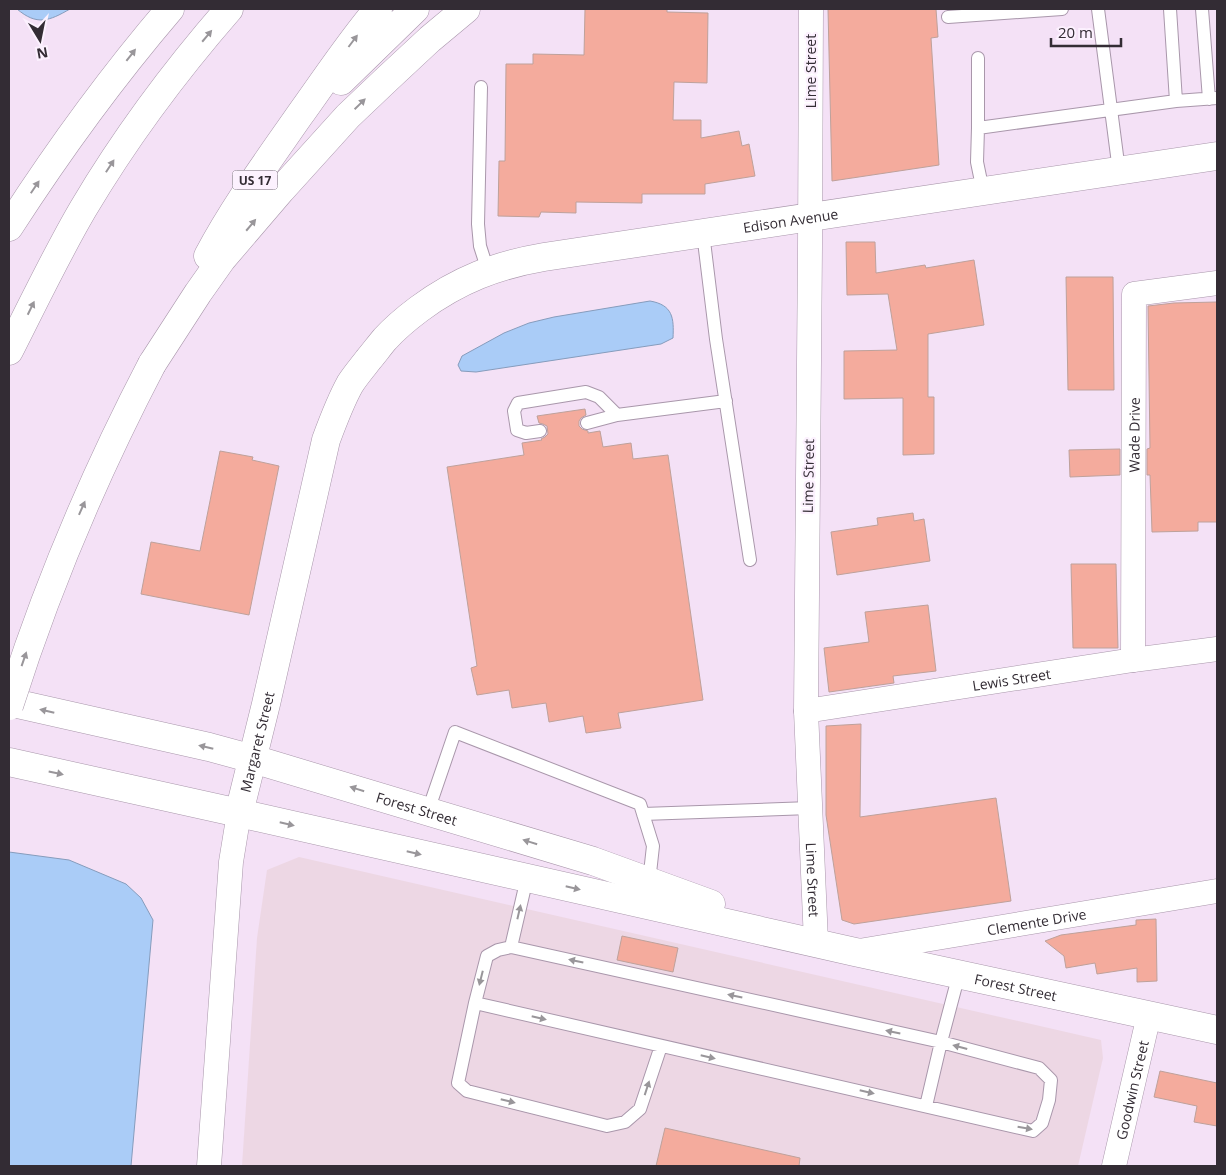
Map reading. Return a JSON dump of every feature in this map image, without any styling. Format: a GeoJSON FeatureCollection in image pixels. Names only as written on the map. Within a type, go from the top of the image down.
{"type":"FeatureCollection","features":[{"type":"Feature","properties":{"kind":"main road"},"geometry":{"type":"LineString","coordinates":[[9,227],[81,122],[142,42],[170,9]]}},
{"type":"Feature","properties":{"kind":"main road"},"geometry":{"type":"LineString","coordinates":[[9,351],[82,210],[128,137],[189,57],[229,9]]}},
{"type":"Feature","properties":{"kind":"main road","name":"US 17"},"geometry":{"type":"LineString","coordinates":[[9,704],[37,622],[70,535],[114,438],[212,249],[233,213],[276,149],[348,47],[378,9]]}},
{"type":"Feature","properties":{"kind":"main road"},"geometry":{"type":"LineString","coordinates":[[276,149],[341,80],[415,9]]}},
{"type":"Feature","properties":{"kind":"main road"},"geometry":{"type":"LineString","coordinates":[[152,364],[188,307],[222,259],[280,190],[336,129],[387,78],[466,9]]}},
{"type":"Feature","properties":{"kind":"main road","name":"Edison Avenue"},"geometry":{"type":"LineString","coordinates":[[385,339],[403,321],[433,299],[464,281],[516,262],[1217,156]]}},
{"type":"Feature","properties":{"kind":"main road","name":"Margaret Street"},"geometry":{"type":"LineString","coordinates":[[240,813],[326,440],[336,413],[351,383],[385,339]]}},
{"type":"Feature","properties":{"kind":"main road","name":"Forest Street"},"geometry":{"type":"LineString","coordinates":[[9,704],[209,747],[253,759],[593,861],[816,942]]}},
{"type":"Feature","properties":{"kind":"main road","name":"Forest Street"},"geometry":{"type":"LineString","coordinates":[[9,762],[855,952],[1217,1030]]}},
{"type":"Feature","properties":{"kind":"street","name":"Lime Street"},"geometry":{"type":"LineString","coordinates":[[810,9],[806,711],[816,942]]}},
{"type":"Feature","properties":{"kind":"street","name":"Wade Drive"},"geometry":{"type":"LineString","coordinates":[[1132,660],[1134,294],[1217,283]]}},
{"type":"Feature","properties":{"kind":"street","name":"Lewis Street"},"geometry":{"type":"LineString","coordinates":[[806,711],[1132,660],[1217,649]]}},
{"type":"Feature","properties":{"kind":"street","name":"Margaret Street"},"geometry":{"type":"LineString","coordinates":[[209,1166],[231,862],[240,813]]}},
{"type":"Feature","properties":{"kind":"street","name":"Clemente Drive"},"geometry":{"type":"LineString","coordinates":[[855,952],[1217,891]]}},
{"type":"Feature","properties":{"kind":"street","name":"Goodwin Street"},"geometry":{"type":"LineString","coordinates":[[1114,1166],[1149,1015]]}},
{"type":"Feature","properties":{"kind":"lane"},"geometry":{"type":"LineString","coordinates":[[948,17],[1062,9]]}},
{"type":"Feature","properties":{"kind":"lane"},"geometry":{"type":"LineString","coordinates":[[1098,9],[1119,171]]}},
{"type":"Feature","properties":{"kind":"lane"},"geometry":{"type":"LineString","coordinates":[[1170,9],[1176,101]]}},
{"type":"Feature","properties":{"kind":"lane"},"geometry":{"type":"LineString","coordinates":[[978,128],[1176,101],[1213,98],[1202,9]]}},
{"type":"Feature","properties":{"kind":"lane"},"geometry":{"type":"LineString","coordinates":[[978,58],[977,162],[982,191]]}},
{"type":"Feature","properties":{"kind":"lane"},"geometry":{"type":"LineString","coordinates":[[481,87],[478,224],[480,246],[488,271]]}},
{"type":"Feature","properties":{"kind":"lane"},"geometry":{"type":"LineString","coordinates":[[703,233],[716,339],[750,560]]}},
{"type":"Feature","properties":{"kind":"lane"},"geometry":{"type":"LineString","coordinates":[[540,430],[526,433],[517,430],[514,411],[518,403],[586,392],[599,397],[617,415]]}},
{"type":"Feature","properties":{"kind":"lane"},"geometry":{"type":"LineString","coordinates":[[587,423],[617,415],[726,400]]}},
{"type":"Feature","properties":{"kind":"lane"},"geometry":{"type":"LineString","coordinates":[[428,811],[455,732],[640,804],[653,846],[649,882]]}},
{"type":"Feature","properties":{"kind":"lane"},"geometry":{"type":"LineString","coordinates":[[643,814],[810,808]]}},
{"type":"Feature","properties":{"kind":"lane"},"geometry":{"type":"LineString","coordinates":[[511,947],[527,878]]}},
{"type":"Feature","properties":{"kind":"lane"},"geometry":{"type":"LineString","coordinates":[[475,1003],[1032,1131],[1042,1123],[1049,1100],[1051,1080],[1039,1068],[941,1042],[511,947],[498,950],[487,956],[475,1003],[458,1083],[467,1091],[607,1126],[625,1122],[640,1109],[661,1046]]}},
{"type":"Feature","properties":{"kind":"lane"},"geometry":{"type":"LineString","coordinates":[[926,1106],[959,974]]}},
{"type":"Feature","properties":{"kind":"shaded area"},"geometry":{"type":"Polygon","coordinates":[[[299,857],[1101,1040],[1103,1058],[1078,1166],[242,1166],[257,938],[267,870],[299,857]]]}},
{"type":"Feature","properties":{"kind":"water"},"geometry":{"type":"Polygon","coordinates":[[[17,9],[70,9],[49,19],[37,20],[17,9]]]}},
{"type":"Feature","properties":{"kind":"water"},"geometry":{"type":"Polygon","coordinates":[[[650,301],[668,309],[672,319],[673,338],[661,344],[476,372],[461,371],[458,365],[462,356],[504,333],[529,323],[650,301]]]}},
{"type":"Feature","properties":{"kind":"water"},"geometry":{"type":"Polygon","coordinates":[[[9,852],[69,860],[126,884],[141,898],[153,920],[131,1166],[9,1166],[9,852]]]}},
{"type":"Feature","properties":{"kind":"building"},"geometry":{"type":"Polygon","coordinates":[[[585,9],[667,9],[667,12],[708,13],[707,83],[674,82],[673,120],[701,120],[701,138],[739,131],[742,146],[749,144],[755,176],[705,184],[705,194],[642,194],[642,203],[576,202],[576,213],[541,212],[539,217],[498,216],[499,161],[505,161],[506,64],[533,64],[533,54],[584,55],[585,9]]]}},
{"type":"Feature","properties":{"kind":"building"},"geometry":{"type":"Polygon","coordinates":[[[828,9],[936,9],[938,37],[931,38],[939,165],[832,181],[828,9]]]}},
{"type":"Feature","properties":{"kind":"building"},"geometry":{"type":"Polygon","coordinates":[[[846,242],[875,242],[876,273],[925,265],[926,268],[974,260],[984,325],[928,334],[928,397],[934,397],[934,454],[903,455],[903,398],[844,399],[844,351],[897,350],[888,294],[847,295],[846,242]]]}},
{"type":"Feature","properties":{"kind":"building"},"geometry":{"type":"Polygon","coordinates":[[[1066,277],[1113,277],[1114,390],[1068,390],[1066,277]]]}},
{"type":"Feature","properties":{"kind":"building"},"geometry":{"type":"Polygon","coordinates":[[[1217,302],[1217,522],[1198,522],[1198,531],[1152,532],[1150,475],[1147,475],[1147,449],[1150,448],[1148,306],[1217,302]]]}},
{"type":"Feature","properties":{"kind":"building"},"geometry":{"type":"Polygon","coordinates":[[[585,409],[586,415],[579,421],[579,426],[588,431],[588,433],[600,431],[603,447],[631,443],[633,459],[668,455],[703,700],[618,713],[621,728],[586,733],[583,716],[549,722],[546,703],[512,708],[509,690],[477,695],[471,668],[477,666],[447,467],[524,455],[522,443],[542,440],[548,434],[547,426],[539,423],[537,416],[585,409]]]}},
{"type":"Feature","properties":{"kind":"building"},"geometry":{"type":"Polygon","coordinates":[[[1120,449],[1120,475],[1070,477],[1069,450],[1120,449]]]}},
{"type":"Feature","properties":{"kind":"building"},"geometry":{"type":"Polygon","coordinates":[[[220,451],[253,457],[252,460],[279,466],[249,615],[141,594],[151,542],[200,551],[220,451]]]}},
{"type":"Feature","properties":{"kind":"building"},"geometry":{"type":"Polygon","coordinates":[[[913,513],[914,521],[924,519],[930,561],[837,575],[831,532],[878,525],[877,518],[913,513]]]}},
{"type":"Feature","properties":{"kind":"building"},"geometry":{"type":"Polygon","coordinates":[[[1071,564],[1116,564],[1118,648],[1073,648],[1071,564]]]}},
{"type":"Feature","properties":{"kind":"building"},"geometry":{"type":"Polygon","coordinates":[[[928,605],[936,671],[893,676],[894,683],[829,692],[824,648],[869,642],[865,612],[928,605]]]}},
{"type":"Feature","properties":{"kind":"building"},"geometry":{"type":"Polygon","coordinates":[[[861,724],[860,817],[996,798],[1011,901],[854,924],[842,920],[826,815],[826,726],[861,724]]]}},
{"type":"Feature","properties":{"kind":"building"},"geometry":{"type":"Polygon","coordinates":[[[1156,919],[1157,981],[1137,982],[1137,968],[1097,974],[1095,963],[1066,968],[1064,956],[1045,941],[1061,935],[1136,925],[1136,920],[1156,919]]]}},
{"type":"Feature","properties":{"kind":"building"},"geometry":{"type":"Polygon","coordinates":[[[622,936],[678,948],[673,972],[617,960],[622,936]]]}},
{"type":"Feature","properties":{"kind":"building"},"geometry":{"type":"Polygon","coordinates":[[[1160,1071],[1217,1083],[1217,1126],[1194,1122],[1197,1106],[1154,1097],[1160,1071]]]}},
{"type":"Feature","properties":{"kind":"building"},"geometry":{"type":"Polygon","coordinates":[[[665,1128],[800,1158],[799,1166],[656,1166],[665,1128]]]}}]}
